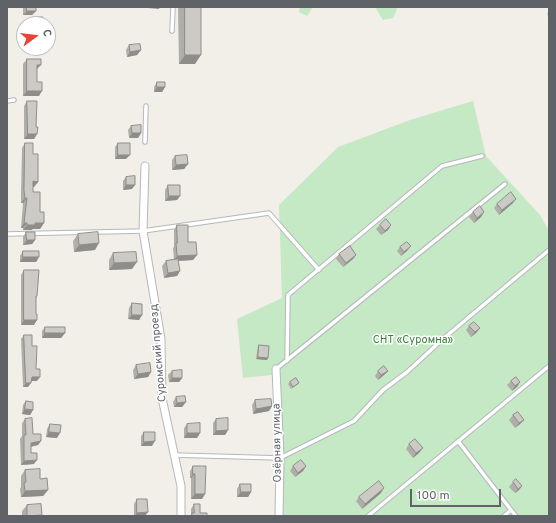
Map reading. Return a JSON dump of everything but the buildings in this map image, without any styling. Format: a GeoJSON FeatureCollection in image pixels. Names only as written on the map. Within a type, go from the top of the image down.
{"type":"FeatureCollection","features":[{"type":"Feature","properties":{"kind":"street","name":"Суромский проезд"},"geometry":{"type":"LineString","coordinates":[[145,166],[143,231],[161,339],[162,398],[181,486],[181,516]]}},
{"type":"Feature","properties":{"kind":"street","name":"Озёрная улица"},"geometry":{"type":"LineString","coordinates":[[276,369],[280,458],[278,516]]}},
{"type":"Feature","properties":{"kind":"lane"},"geometry":{"type":"LineString","coordinates":[[172,31],[173,7]]}},
{"type":"Feature","properties":{"kind":"lane"},"geometry":{"type":"LineString","coordinates":[[7,101],[14,100]]}},
{"type":"Feature","properties":{"kind":"lane"},"geometry":{"type":"LineString","coordinates":[[145,142],[146,106]]}},
{"type":"Feature","properties":{"kind":"lane"},"geometry":{"type":"LineString","coordinates":[[287,361],[288,295],[442,166],[482,156]]}},
{"type":"Feature","properties":{"kind":"lane"},"geometry":{"type":"LineString","coordinates":[[276,369],[505,184]]}},
{"type":"Feature","properties":{"kind":"lane"},"geometry":{"type":"LineString","coordinates":[[7,234],[143,231],[269,213],[319,270]]}},
{"type":"Feature","properties":{"kind":"lane"},"geometry":{"type":"LineString","coordinates":[[174,454],[280,458],[354,421],[383,390],[407,372],[444,338],[549,250]]}},
{"type":"Feature","properties":{"kind":"lane"},"geometry":{"type":"LineString","coordinates":[[368,516],[549,366]]}},
{"type":"Feature","properties":{"kind":"lane"},"geometry":{"type":"LineString","coordinates":[[458,441],[516,516]]}},
{"type":"Feature","properties":{"kind":"lane"},"geometry":{"type":"LineString","coordinates":[[504,516],[511,510]]}},
{"type":"Feature","properties":{"kind":"green space"},"geometry":{"type":"Polygon","coordinates":[[[300,7],[313,7],[307,16],[299,12],[300,7]]]}},
{"type":"Feature","properties":{"kind":"green space"},"geometry":{"type":"Polygon","coordinates":[[[375,7],[398,7],[393,18],[383,20],[375,7]]]}},
{"type":"Feature","properties":{"kind":"green space","name":"СНТ «Суромна»"},"geometry":{"type":"Polygon","coordinates":[[[473,101],[486,156],[540,215],[549,231],[549,516],[282,516],[283,455],[280,374],[243,378],[237,319],[282,298],[279,205],[338,147],[410,120],[473,101]]]}}]}
